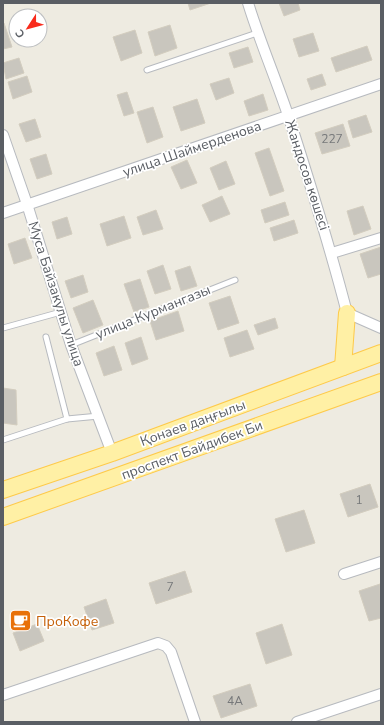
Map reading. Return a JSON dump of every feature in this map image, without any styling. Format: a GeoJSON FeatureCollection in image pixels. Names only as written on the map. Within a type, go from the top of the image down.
{"type":"FeatureCollection","features":[{"type":"Feature","properties":{"kind":"main road"},"geometry":{"type":"LineString","coordinates":[[342,367],[347,313]]}},
{"type":"Feature","properties":{"kind":"main road","name":"Қонаев даңғылы"},"geometry":{"type":"LineString","coordinates":[[3,490],[112,453],[381,353]]}},
{"type":"Feature","properties":{"kind":"main road","name":"проспект Байдибек Би"},"geometry":{"type":"LineString","coordinates":[[3,517],[381,382]]}},
{"type":"Feature","properties":{"kind":"street","name":"Жандосов көшесі"},"geometry":{"type":"LineString","coordinates":[[248,3],[257,34],[288,116],[332,253],[347,313]]}},
{"type":"Feature","properties":{"kind":"street","name":"улица Шаймерденова"},"geometry":{"type":"LineString","coordinates":[[3,213],[381,84]]}},
{"type":"Feature","properties":{"kind":"street","name":"Муса Байзакулы улица"},"geometry":{"type":"LineString","coordinates":[[3,134],[6,150],[27,204],[71,344],[112,453]]}},
{"type":"Feature","properties":{"kind":"street"},"geometry":{"type":"LineString","coordinates":[[332,253],[381,238]]}},
{"type":"Feature","properties":{"kind":"street"},"geometry":{"type":"LineString","coordinates":[[347,313],[381,328]]}},
{"type":"Feature","properties":{"kind":"street"},"geometry":{"type":"LineString","coordinates":[[344,574],[381,562]]}},
{"type":"Feature","properties":{"kind":"street"},"geometry":{"type":"LineString","coordinates":[[3,695],[158,643],[166,646],[171,652],[195,722]]}},
{"type":"Feature","properties":{"kind":"street"},"geometry":{"type":"LineString","coordinates":[[297,722],[381,694]]}},
{"type":"Feature","properties":{"kind":"lane"},"geometry":{"type":"LineString","coordinates":[[147,70],[257,34]]}},
{"type":"Feature","properties":{"kind":"lane","name":"улица Курмангазы"},"geometry":{"type":"LineString","coordinates":[[71,344],[235,280]]}},
{"type":"Feature","properties":{"kind":"lane"},"geometry":{"type":"LineString","coordinates":[[3,328],[61,312]]}},
{"type":"Feature","properties":{"kind":"lane"},"geometry":{"type":"LineString","coordinates":[[46,337],[67,419]]}},
{"type":"Feature","properties":{"kind":"lane"},"geometry":{"type":"LineString","coordinates":[[3,440],[67,419],[98,416]]}},
{"type":"Feature","properties":{"kind":"building"},"geometry":{"type":"Polygon","coordinates":[[[188,3],[211,3],[190,10],[188,3]]]}},
{"type":"Feature","properties":{"kind":"building"},"geometry":{"type":"Polygon","coordinates":[[[279,3],[298,3],[300,10],[284,16],[279,3]]]}},
{"type":"Feature","properties":{"kind":"building"},"geometry":{"type":"Polygon","coordinates":[[[4,23],[8,35],[8,48],[3,49],[4,23]]]}},
{"type":"Feature","properties":{"kind":"building"},"geometry":{"type":"Polygon","coordinates":[[[170,25],[177,48],[155,56],[148,32],[170,25]]]}},
{"type":"Feature","properties":{"kind":"building"},"geometry":{"type":"Polygon","coordinates":[[[135,30],[142,53],[121,61],[113,37],[135,30]]]}},
{"type":"Feature","properties":{"kind":"building"},"geometry":{"type":"Polygon","coordinates":[[[313,33],[319,51],[299,57],[293,39],[313,33]]]}},
{"type":"Feature","properties":{"kind":"building"},"geometry":{"type":"Polygon","coordinates":[[[367,46],[372,60],[336,72],[331,58],[367,46]]]}},
{"type":"Feature","properties":{"kind":"building"},"geometry":{"type":"Polygon","coordinates":[[[248,47],[253,62],[234,68],[229,53],[248,47]]]}},
{"type":"Feature","properties":{"kind":"building"},"geometry":{"type":"Polygon","coordinates":[[[19,58],[24,73],[6,79],[3,63],[19,58]]]}},
{"type":"Feature","properties":{"kind":"building"},"geometry":{"type":"Polygon","coordinates":[[[322,74],[326,85],[311,90],[307,79],[322,74]]]}},
{"type":"Feature","properties":{"kind":"building"},"geometry":{"type":"Polygon","coordinates":[[[27,76],[32,92],[13,99],[8,82],[27,76]]]}},
{"type":"Feature","properties":{"kind":"building"},"geometry":{"type":"Polygon","coordinates":[[[229,78],[234,93],[216,100],[210,84],[229,78]]]}},
{"type":"Feature","properties":{"kind":"building"},"geometry":{"type":"Polygon","coordinates":[[[127,92],[134,113],[124,116],[117,95],[127,92]]]}},
{"type":"Feature","properties":{"kind":"building"},"geometry":{"type":"Polygon","coordinates":[[[263,94],[268,110],[249,116],[244,101],[263,94]]]}},
{"type":"Feature","properties":{"kind":"building"},"geometry":{"type":"Polygon","coordinates":[[[197,99],[205,123],[181,131],[173,107],[197,99]]]}},
{"type":"Feature","properties":{"kind":"building"},"geometry":{"type":"Polygon","coordinates":[[[153,107],[163,137],[147,143],[137,112],[153,107]]]}},
{"type":"Feature","properties":{"kind":"building"},"geometry":{"type":"Polygon","coordinates":[[[366,115],[372,132],[353,138],[348,121],[366,115]]]}},
{"type":"Feature","properties":{"kind":"building"},"geometry":{"type":"Polygon","coordinates":[[[35,119],[41,137],[26,142],[19,124],[35,119]]]}},
{"type":"Feature","properties":{"kind":"building"},"geometry":{"type":"Polygon","coordinates":[[[343,124],[350,146],[322,154],[315,133],[343,124]]]}},
{"type":"Feature","properties":{"kind":"building"},"geometry":{"type":"Polygon","coordinates":[[[269,148],[284,191],[270,196],[255,153],[269,148]]]}},
{"type":"Feature","properties":{"kind":"building"},"geometry":{"type":"Polygon","coordinates":[[[46,154],[52,174],[37,179],[30,159],[46,154]]]}},
{"type":"Feature","properties":{"kind":"building"},"geometry":{"type":"Polygon","coordinates":[[[187,160],[197,183],[181,189],[171,167],[187,160]]]}},
{"type":"Feature","properties":{"kind":"building"},"geometry":{"type":"Polygon","coordinates":[[[226,161],[235,184],[219,190],[210,168],[226,161]]]}},
{"type":"Feature","properties":{"kind":"building"},"geometry":{"type":"Polygon","coordinates":[[[222,196],[230,214],[210,222],[202,205],[222,196]]]}},
{"type":"Feature","properties":{"kind":"building"},"geometry":{"type":"Polygon","coordinates":[[[285,202],[289,215],[265,223],[261,210],[285,202]]]}},
{"type":"Feature","properties":{"kind":"building"},"geometry":{"type":"Polygon","coordinates":[[[363,206],[371,229],[354,235],[347,211],[363,206]]]}},
{"type":"Feature","properties":{"kind":"building"},"geometry":{"type":"Polygon","coordinates":[[[156,210],[163,229],[143,235],[137,217],[156,210]]]}},
{"type":"Feature","properties":{"kind":"building"},"geometry":{"type":"Polygon","coordinates":[[[124,216],[131,238],[107,246],[100,224],[124,216]]]}},
{"type":"Feature","properties":{"kind":"building"},"geometry":{"type":"Polygon","coordinates":[[[67,217],[72,234],[57,239],[52,222],[67,217]]]}},
{"type":"Feature","properties":{"kind":"building"},"geometry":{"type":"Polygon","coordinates":[[[294,220],[298,233],[274,241],[270,228],[294,220]]]}},
{"type":"Feature","properties":{"kind":"building"},"geometry":{"type":"Polygon","coordinates":[[[25,238],[32,258],[14,264],[8,244],[25,238]]]}},
{"type":"Feature","properties":{"kind":"building"},"geometry":{"type":"Polygon","coordinates":[[[381,247],[381,274],[368,278],[360,254],[381,247]]]}},
{"type":"Feature","properties":{"kind":"building"},"geometry":{"type":"Polygon","coordinates":[[[163,265],[171,289],[155,294],[147,271],[163,265]]]}},
{"type":"Feature","properties":{"kind":"building"},"geometry":{"type":"Polygon","coordinates":[[[190,266],[197,286],[181,291],[175,271],[190,266]]]}},
{"type":"Feature","properties":{"kind":"building"},"geometry":{"type":"Polygon","coordinates":[[[83,275],[88,292],[71,298],[65,281],[83,275]]]}},
{"type":"Feature","properties":{"kind":"building"},"geometry":{"type":"Polygon","coordinates":[[[140,279],[149,307],[134,312],[124,284],[140,279]]]}},
{"type":"Feature","properties":{"kind":"building"},"geometry":{"type":"Polygon","coordinates":[[[230,296],[239,323],[218,330],[209,303],[230,296]]]}},
{"type":"Feature","properties":{"kind":"building"},"geometry":{"type":"Polygon","coordinates":[[[93,300],[103,325],[83,333],[73,308],[93,300]]]}},
{"type":"Feature","properties":{"kind":"building"},"geometry":{"type":"Polygon","coordinates":[[[178,311],[184,331],[156,340],[150,321],[178,311]]]}},
{"type":"Feature","properties":{"kind":"building"},"geometry":{"type":"Polygon","coordinates":[[[275,318],[278,328],[258,335],[254,325],[275,318]]]}},
{"type":"Feature","properties":{"kind":"building"},"geometry":{"type":"Polygon","coordinates":[[[247,330],[254,349],[230,357],[224,338],[247,330]]]}},
{"type":"Feature","properties":{"kind":"building"},"geometry":{"type":"Polygon","coordinates":[[[141,337],[148,359],[132,365],[125,343],[141,337]]]}},
{"type":"Feature","properties":{"kind":"building"},"geometry":{"type":"Polygon","coordinates":[[[114,346],[122,370],[104,376],[96,353],[114,346]]]}},
{"type":"Feature","properties":{"kind":"building"},"geometry":{"type":"Polygon","coordinates":[[[3,388],[16,390],[17,425],[3,423],[3,388]]]}},
{"type":"Feature","properties":{"kind":"building"},"geometry":{"type":"Polygon","coordinates":[[[370,484],[378,507],[348,517],[340,494],[370,484]]]}},
{"type":"Feature","properties":{"kind":"building"},"geometry":{"type":"Polygon","coordinates":[[[304,510],[315,543],[286,552],[275,519],[304,510]]]}},
{"type":"Feature","properties":{"kind":"building"},"geometry":{"type":"Polygon","coordinates":[[[185,571],[192,592],[156,604],[149,583],[185,571]]]}},
{"type":"Feature","properties":{"kind":"building"},"geometry":{"type":"Polygon","coordinates":[[[380,584],[381,618],[369,621],[359,591],[380,584]]]}},
{"type":"Feature","properties":{"kind":"building"},"geometry":{"type":"Polygon","coordinates":[[[106,599],[114,623],[92,630],[84,607],[106,599]]]}},
{"type":"Feature","properties":{"kind":"building"},"geometry":{"type":"Polygon","coordinates":[[[37,624],[44,641],[20,651],[13,633],[37,624]]]}},
{"type":"Feature","properties":{"kind":"building"},"geometry":{"type":"Polygon","coordinates":[[[282,624],[292,655],[266,664],[256,633],[282,624]]]}},
{"type":"Feature","properties":{"kind":"building"},"geometry":{"type":"Polygon","coordinates":[[[250,684],[257,706],[221,718],[213,696],[250,684]]]}},
{"type":"Feature","properties":{"kind":"place","name":"ПроКофе"},"geometry":{"type":"Point","coordinates":[20,621]}}]}
